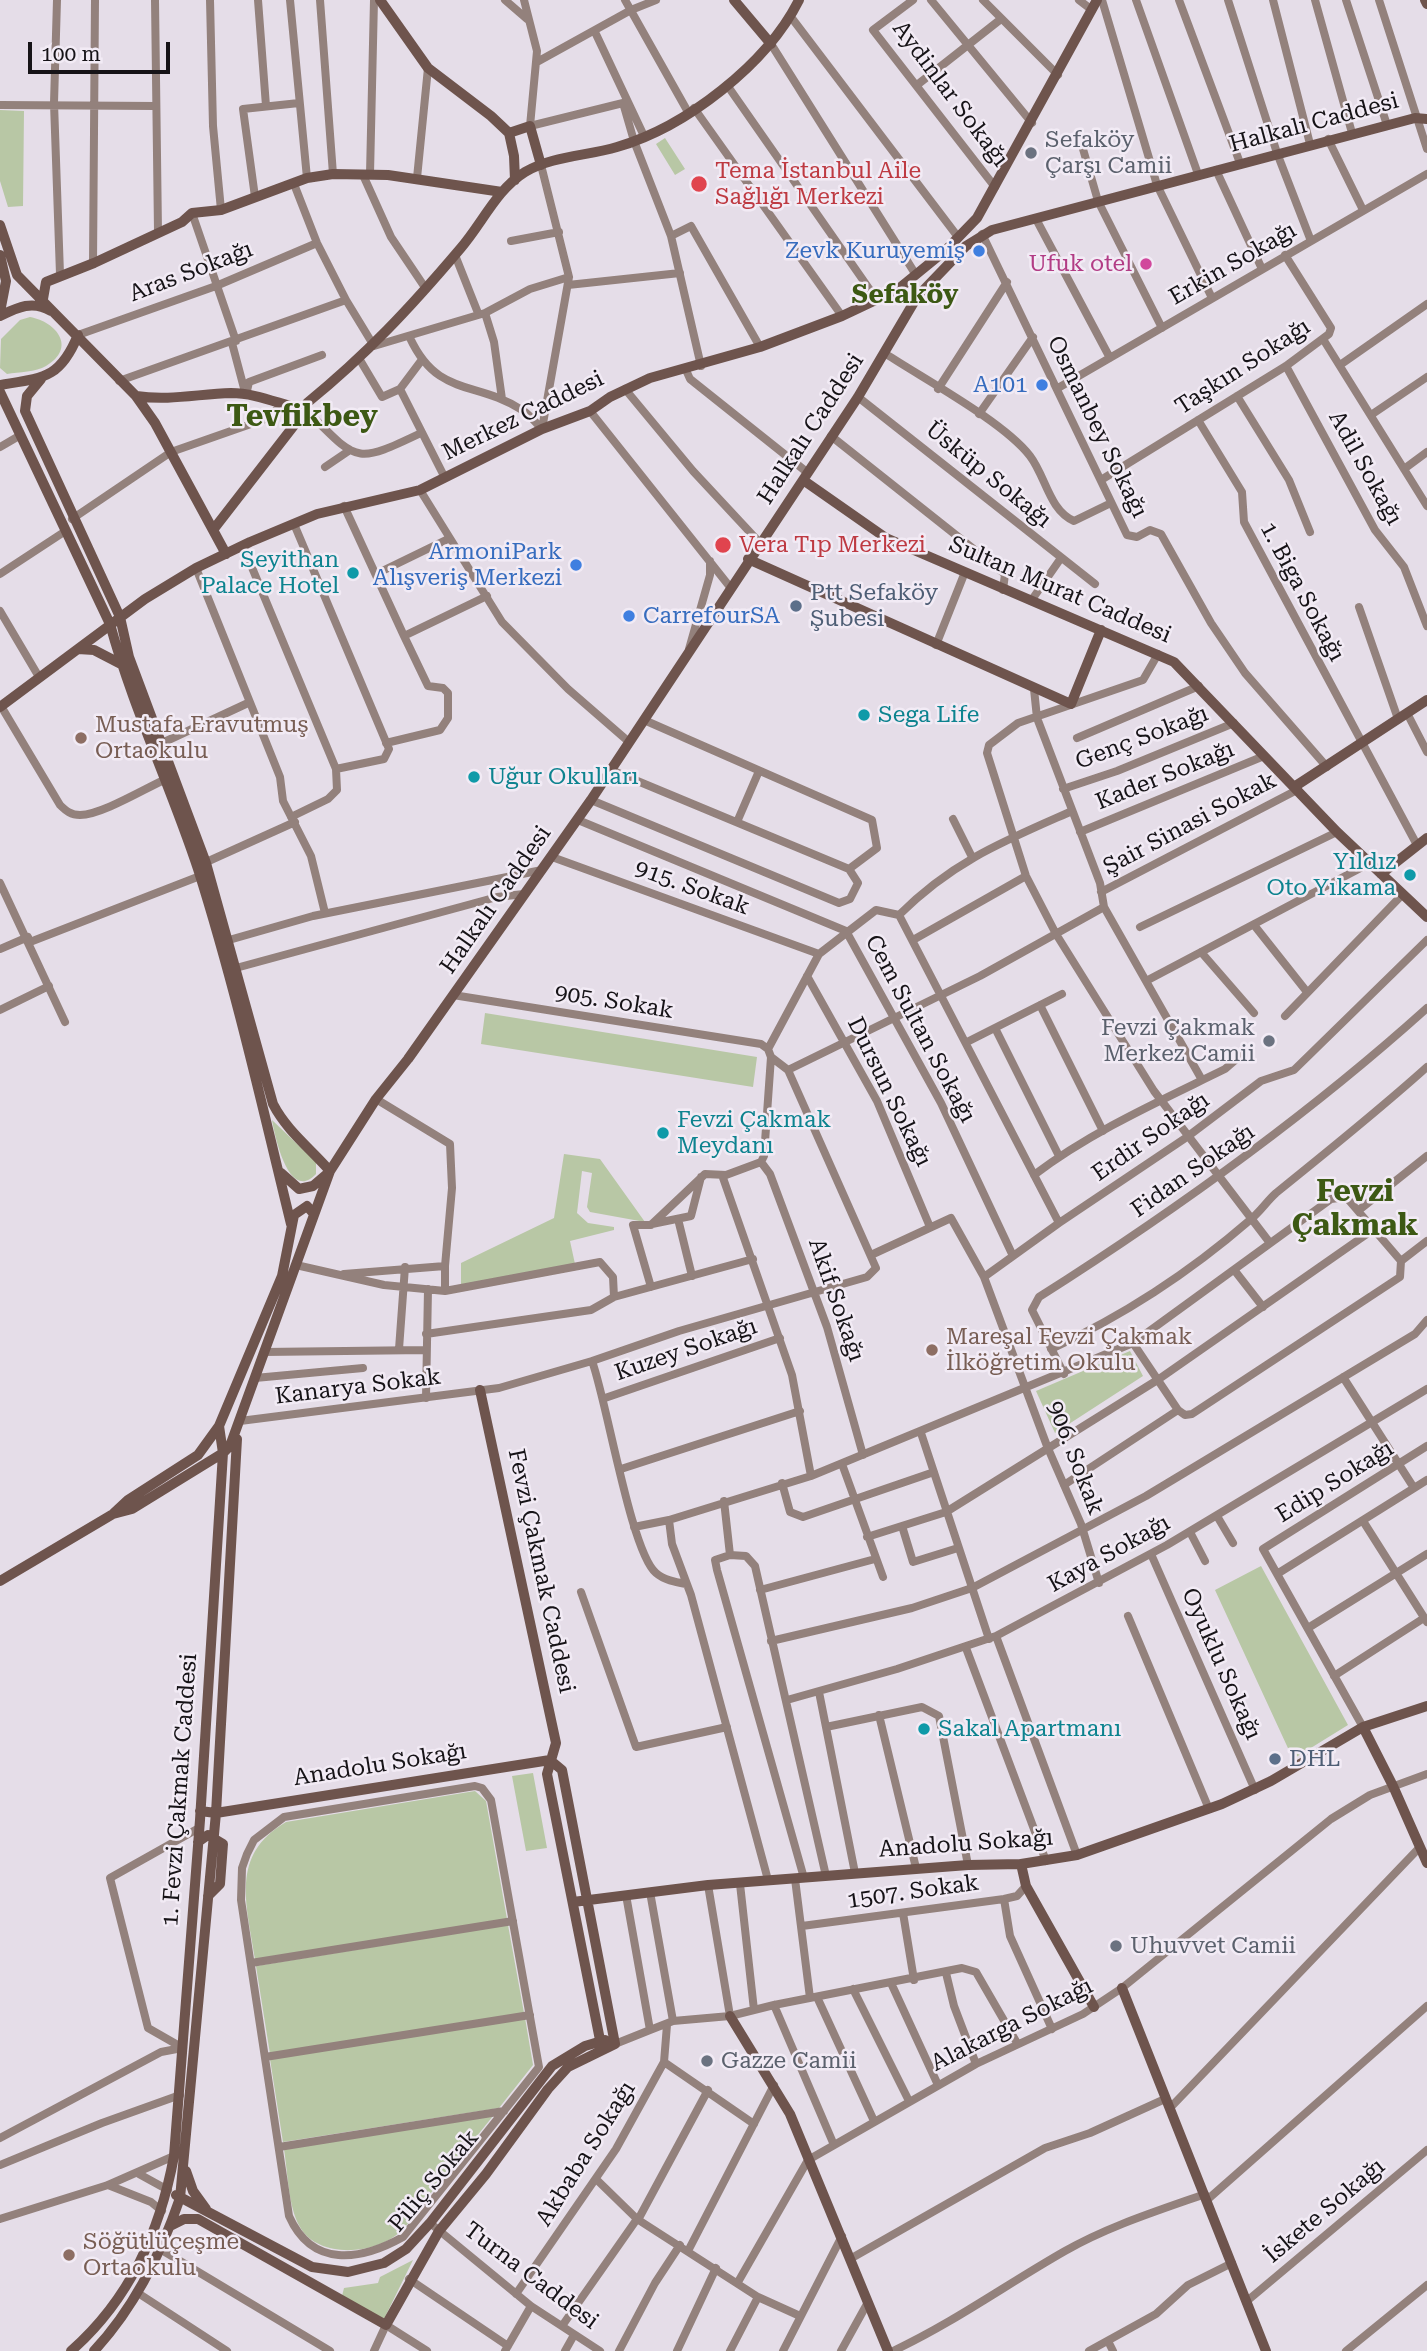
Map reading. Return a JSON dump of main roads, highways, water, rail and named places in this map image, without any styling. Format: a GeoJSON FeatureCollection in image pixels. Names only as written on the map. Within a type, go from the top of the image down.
{"type":"FeatureCollection","features":[{"type":"Feature","properties":{"kind":"main road"},"geometry":{"type":"LineString","coordinates":[[380,0],[428,68],[509,133],[513,147],[515,180]]}},
{"type":"Feature","properties":{"kind":"main road"},"geometry":{"type":"LineString","coordinates":[[734,0],[771,44]]}},
{"type":"Feature","properties":{"kind":"main road"},"geometry":{"type":"LineString","coordinates":[[213,530],[306,410],[307,403],[374,346],[456,255],[502,192],[515,180],[541,165],[639,139],[691,110],[727,85],[771,44],[791,17],[799,0]]}},
{"type":"Feature","properties":{"kind":"main road","name":"Merkez Caddesi"},"geometry":{"type":"LineString","coordinates":[[1,706],[115,621],[196,568],[243,546],[344,506],[421,490],[542,429],[590,411],[625,389],[650,378],[701,366],[760,347],[842,316],[897,290],[958,237],[980,214],[1097,4]]}},
{"type":"Feature","properties":{"kind":"main road","name":"Halkalı Caddesi"},"geometry":{"type":"LineString","coordinates":[[113,1514],[132,1509],[223,1453],[237,1433],[330,1171],[376,1099],[578,820],[886,354],[917,298],[966,246],[987,232],[1328,139],[1423,117]]}},
{"type":"Feature","properties":{"kind":"main road"},"geometry":{"type":"LineString","coordinates":[[509,133],[530,127],[541,165]]}},
{"type":"Feature","properties":{"kind":"main road"},"geometry":{"type":"LineString","coordinates":[[43,299],[46,282],[60,274],[93,264],[182,222],[192,214],[221,210],[307,178],[333,174],[417,178],[481,191],[502,192]]}},
{"type":"Feature","properties":{"kind":"main road"},"geometry":{"type":"LineString","coordinates":[[980,214],[987,232]]}},
{"type":"Feature","properties":{"kind":"main road"},"geometry":{"type":"LineString","coordinates":[[0,225],[17,275],[136,396],[171,452],[226,554]]}},
{"type":"Feature","properties":{"kind":"main road"},"geometry":{"type":"LineString","coordinates":[[0,255],[6,281],[0,314]]}},
{"type":"Feature","properties":{"kind":"main road"},"geometry":{"type":"LineString","coordinates":[[0,314],[21,306],[33,305],[60,316]]}},
{"type":"Feature","properties":{"kind":"main road"},"geometry":{"type":"LineString","coordinates":[[78,335],[60,368],[41,379],[27,396],[25,411],[115,621],[162,743],[201,868],[256,1073],[291,1224]]}},
{"type":"Feature","properties":{"kind":"main road"},"geometry":{"type":"LineString","coordinates":[[0,385],[41,379]]}},
{"type":"Feature","properties":{"kind":"main road"},"geometry":{"type":"LineString","coordinates":[[0,392],[64,532],[115,621],[121,664],[164,780],[229,940],[273,1104],[284,1126],[309,1146],[330,1171],[319,1183],[299,1189],[292,1185],[278,1167]]}},
{"type":"Feature","properties":{"kind":"main road"},"geometry":{"type":"LineString","coordinates":[[136,396],[180,399],[232,393],[261,397],[281,405],[306,410]]}},
{"type":"Feature","properties":{"kind":"main road","name":"Sultan Murat Caddesi"},"geometry":{"type":"LineString","coordinates":[[805,476],[886,538],[1174,662],[1337,832],[1427,917]]}},
{"type":"Feature","properties":{"kind":"main road"},"geometry":{"type":"LineString","coordinates":[[748,559],[1034,690],[1071,704],[1101,630]]}},
{"type":"Feature","properties":{"kind":"main road"},"geometry":{"type":"LineString","coordinates":[[78,649],[94,650],[121,664]]}},
{"type":"Feature","properties":{"kind":"main road"},"geometry":{"type":"LineString","coordinates":[[1296,789],[1427,700]]}},
{"type":"Feature","properties":{"kind":"main road"},"geometry":{"type":"LineString","coordinates":[[1381,874],[1427,838]]}},
{"type":"Feature","properties":{"kind":"main road"},"geometry":{"type":"LineString","coordinates":[[291,1224],[294,1215],[302,1207],[307,1206],[314,1214]]}},
{"type":"Feature","properties":{"kind":"main road","name":"Halkalı Caddesi"},"geometry":{"type":"LineString","coordinates":[[0,1581],[113,1514],[128,1500],[188,1463],[219,1426],[282,1276],[291,1224]]}},
{"type":"Feature","properties":{"kind":"main road","name":"Fevzi Çakmak Caddesi"},"geometry":{"type":"LineString","coordinates":[[480,1390],[556,1743],[550,1760]]}},
{"type":"Feature","properties":{"kind":"main road","name":"1. Fevzi Çakmak Caddesi"},"geometry":{"type":"LineString","coordinates":[[70,2351],[93,2332],[125,2291],[162,2210],[174,2156],[222,1471],[223,1453],[219,1426]]}},
{"type":"Feature","properties":{"kind":"main road"},"geometry":{"type":"LineString","coordinates":[[93,2350],[138,2293],[160,2249],[180,2199],[216,1813],[237,1433]]}},
{"type":"Feature","properties":{"kind":"main road"},"geometry":{"type":"LineString","coordinates":[[201,1467],[217,1463],[222,1471]]}},
{"type":"Feature","properties":{"kind":"main road","name":"Anadolu Sokağı"},"geometry":{"type":"LineString","coordinates":[[573,1902],[708,1885],[916,1868],[1021,1864],[1077,1855],[1255,1790],[1363,1727],[1427,1706]]}},
{"type":"Feature","properties":{"kind":"main road"},"geometry":{"type":"LineString","coordinates":[[1363,1727],[1422,1842],[1427,1863]]}},
{"type":"Feature","properties":{"kind":"main road"},"geometry":{"type":"LineString","coordinates":[[586,1900],[562,1770],[550,1760],[547,1774],[601,2046]]}},
{"type":"Feature","properties":{"kind":"main road","name":"Anadolu Sokağı"},"geometry":{"type":"LineString","coordinates":[[200,1811],[216,1813],[550,1760]]}},
{"type":"Feature","properties":{"kind":"main road"},"geometry":{"type":"LineString","coordinates":[[198,1842],[214,1836]]}},
{"type":"Feature","properties":{"kind":"main road"},"geometry":{"type":"LineString","coordinates":[[1021,1864],[1026,1886],[1094,2007]]}},
{"type":"Feature","properties":{"kind":"main road","name":"Piliç Sokak"},"geometry":{"type":"LineString","coordinates":[[168,2190],[386,2325],[409,2279],[439,2231],[486,2174],[548,2089],[568,2067],[601,2046],[615,2041],[586,1900]]}},
{"type":"Feature","properties":{"kind":"main road"},"geometry":{"type":"LineString","coordinates":[[1122,1988],[1266,2351]]}},
{"type":"Feature","properties":{"kind":"main road"},"geometry":{"type":"LineString","coordinates":[[730,2016],[790,2114],[842,2236],[867,2304],[890,2351]]}},
{"type":"Feature","properties":{"kind":"main road","name":"Piliç Sokak"},"geometry":{"type":"LineString","coordinates":[[252,2242],[313,2267],[348,2272],[384,2263],[406,2249],[430,2223],[552,2066],[585,2046],[601,2046]]}},
{"type":"Feature","properties":{"kind":"main road"},"geometry":{"type":"LineString","coordinates":[[184,2165],[193,2191],[209,2213]]}},
{"type":"Feature","properties":{"kind":"main road"},"geometry":{"type":"LineString","coordinates":[[162,2210],[180,2199]]}},
{"type":"Feature","properties":{"kind":"main road"},"geometry":{"type":"LineString","coordinates":[[170,2226],[184,2219],[198,2219],[252,2242]]}},
{"type":"Feature","properties":{"kind":"place","name":"Sefaköy Çarşı Camii"},"geometry":{"type":"Point","coordinates":[1031,153]}},
{"type":"Feature","properties":{"kind":"place","name":"Tema İstanbul Aile Sağlığı Merkezi"},"geometry":{"type":"Point","coordinates":[699,184]}},
{"type":"Feature","properties":{"kind":"place","name":"Zevk Kuruyemiş"},"geometry":{"type":"Point","coordinates":[979,251]}},
{"type":"Feature","properties":{"kind":"place","name":"Ufuk otel"},"geometry":{"type":"Point","coordinates":[1146,264]}},
{"type":"Feature","properties":{"kind":"place","name":"A101"},"geometry":{"type":"Point","coordinates":[1042,385]}},
{"type":"Feature","properties":{"kind":"place","name":"Vera Tıp Merkezi"},"geometry":{"type":"Point","coordinates":[723,545]}},
{"type":"Feature","properties":{"kind":"place","name":"ArmoniPark Alışveriş Merkezi"},"geometry":{"type":"Point","coordinates":[576,565]}},
{"type":"Feature","properties":{"kind":"place","name":"Seyithan Palace Hotel"},"geometry":{"type":"Point","coordinates":[353,573]}},
{"type":"Feature","properties":{"kind":"place","name":"Ptt Sefaköy Şubesi"},"geometry":{"type":"Point","coordinates":[796,606]}},
{"type":"Feature","properties":{"kind":"place","name":"CarrefourSA"},"geometry":{"type":"Point","coordinates":[629,616]}},
{"type":"Feature","properties":{"kind":"place","name":"Sega Life"},"geometry":{"type":"Point","coordinates":[864,715]}},
{"type":"Feature","properties":{"kind":"place","name":"Mustafa Eravutmuş Ortaokulu"},"geometry":{"type":"Point","coordinates":[81,738]}},
{"type":"Feature","properties":{"kind":"place","name":"Uğur Okulları"},"geometry":{"type":"Point","coordinates":[474,777]}},
{"type":"Feature","properties":{"kind":"place","name":"Yıldız Oto Yıkama"},"geometry":{"type":"Point","coordinates":[1410,875]}},
{"type":"Feature","properties":{"kind":"place","name":"Fevzi Çakmak Merkez Camii"},"geometry":{"type":"Point","coordinates":[1269,1041]}},
{"type":"Feature","properties":{"kind":"place","name":"Fevzi Çakmak Meydanı"},"geometry":{"type":"Point","coordinates":[663,1133]}},
{"type":"Feature","properties":{"kind":"place","name":"Mareşal Fevzi Çakmak İlköğretim Okulu"},"geometry":{"type":"Point","coordinates":[932,1350]}},
{"type":"Feature","properties":{"kind":"place","name":"Sakal Apartmanı"},"geometry":{"type":"Point","coordinates":[924,1729]}},
{"type":"Feature","properties":{"kind":"place","name":"DHL"},"geometry":{"type":"Point","coordinates":[1275,1759]}},
{"type":"Feature","properties":{"kind":"place","name":"Uhuvvet Camii"},"geometry":{"type":"Point","coordinates":[1116,1946]}},
{"type":"Feature","properties":{"kind":"place","name":"Gazze Camii"},"geometry":{"type":"Point","coordinates":[707,2061]}},
{"type":"Feature","properties":{"kind":"place","name":"Söğütlüçeşme Ortaokulu"},"geometry":{"type":"Point","coordinates":[69,2255]}},
{"type":"Feature","properties":{"kind":"district","name":"Sefaköy"},"geometry":{"type":"Point","coordinates":[905,295]}},
{"type":"Feature","properties":{"kind":"district","name":"Tevfikbey"},"geometry":{"type":"Point","coordinates":[302,417]}},
{"type":"Feature","properties":{"kind":"district","name":"Fevzi Çakmak"},"geometry":{"type":"Point","coordinates":[1355,1209]}}]}
